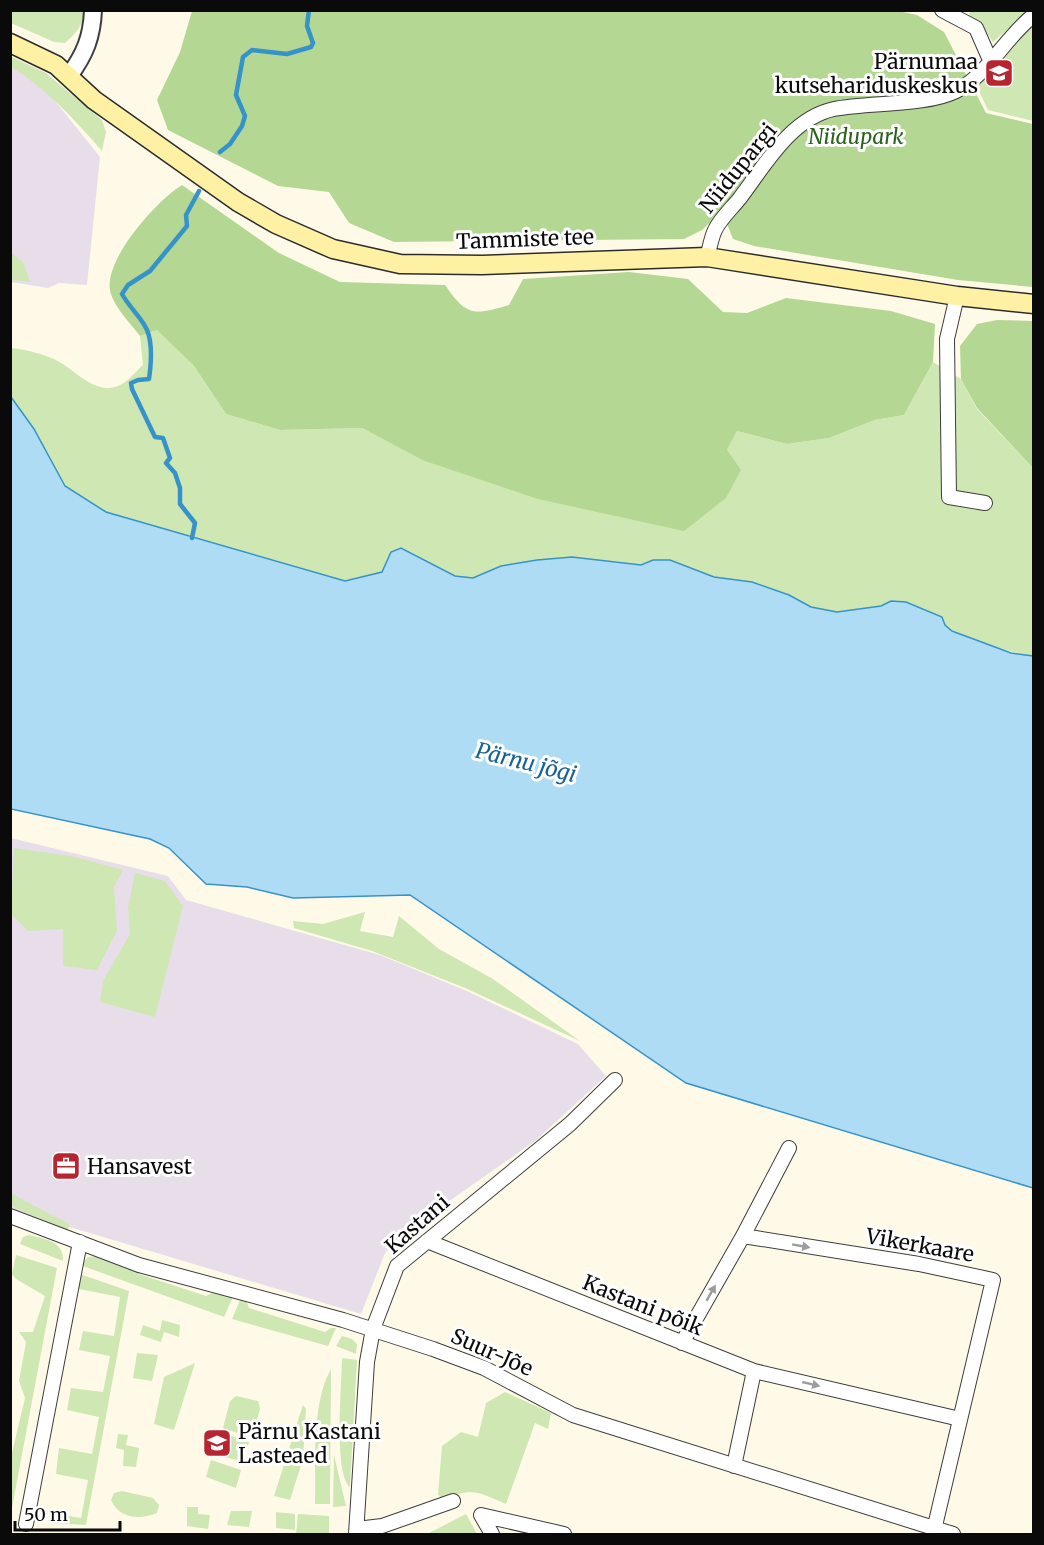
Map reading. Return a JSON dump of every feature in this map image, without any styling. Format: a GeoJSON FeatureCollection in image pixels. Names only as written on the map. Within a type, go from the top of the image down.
{"type":"FeatureCollection","features":[{"type":"Feature","properties":{"kind":"main road","name":"Tammiste tee"},"geometry":{"type":"LineString","coordinates":[[10,43],[56,65],[94,100],[238,202],[276,224],[333,249],[400,264],[482,265],[707,256],[957,296],[1034,304]]}},
{"type":"Feature","properties":{"kind":"street"},"geometry":{"type":"LineString","coordinates":[[69,76],[87,47],[93,32],[93,10]]}},
{"type":"Feature","properties":{"kind":"street"},"geometry":{"type":"LineString","coordinates":[[942,10],[976,28],[990,60]]}},
{"type":"Feature","properties":{"kind":"street","name":"Niidupargi"},"geometry":{"type":"LineString","coordinates":[[707,256],[714,230],[786,139],[813,116],[833,109],[934,97],[956,91],[981,73],[990,60],[1034,15]]}},
{"type":"Feature","properties":{"kind":"street"},"geometry":{"type":"LineString","coordinates":[[957,296],[947,339],[949,497],[985,503]]}},
{"type":"Feature","properties":{"kind":"street","name":"Kastani"},"geometry":{"type":"LineString","coordinates":[[356,1532],[367,1362],[373,1329],[397,1266],[570,1124],[615,1080]]}},
{"type":"Feature","properties":{"kind":"street"},"geometry":{"type":"LineString","coordinates":[[682,1343],[743,1236],[789,1148]]}},
{"type":"Feature","properties":{"kind":"street","name":"Suur-Jõe"},"geometry":{"type":"LineString","coordinates":[[10,1216],[139,1265],[373,1329],[484,1368],[573,1415],[934,1530],[953,1534]]}},
{"type":"Feature","properties":{"kind":"street","name":"Vikerkaare"},"geometry":{"type":"LineString","coordinates":[[743,1236],[919,1264],[993,1280],[934,1530]]}},
{"type":"Feature","properties":{"kind":"street","name":"Kastani põik"},"geometry":{"type":"LineString","coordinates":[[427,1241],[754,1371],[960,1419]]}},
{"type":"Feature","properties":{"kind":"street"},"geometry":{"type":"LineString","coordinates":[[26,1524],[80,1242]]}},
{"type":"Feature","properties":{"kind":"street"},"geometry":{"type":"LineString","coordinates":[[734,1466],[754,1371]]}},
{"type":"Feature","properties":{"kind":"street"},"geometry":{"type":"LineString","coordinates":[[356,1532],[384,1530],[453,1501]]}},
{"type":"Feature","properties":{"kind":"street"},"geometry":{"type":"LineString","coordinates":[[492,1534],[481,1515],[564,1534]]}},
{"type":"Feature","properties":{"kind":"shaded area"},"geometry":{"type":"Polygon","coordinates":[[[11,67],[36,77],[100,157],[87,285],[59,283],[48,288],[11,282],[11,67]]]}},
{"type":"Feature","properties":{"kind":"shaded area"},"geometry":{"type":"Polygon","coordinates":[[[11,838],[168,876],[186,900],[380,955],[467,991],[578,1044],[606,1076],[535,1141],[411,1228],[385,1253],[361,1314],[16,1211],[11,1208],[11,838]]]}},
{"type":"Feature","properties":{"kind":"green space"},"geometry":{"type":"Polygon","coordinates":[[[11,10],[84,11],[84,16],[81,25],[65,43],[54,42],[11,23],[11,10]]]}},
{"type":"Feature","properties":{"kind":"green space","name":"Niidupark"},"geometry":{"type":"Polygon","coordinates":[[[192,11],[898,11],[917,15],[944,32],[986,113],[1033,124],[1033,287],[958,280],[754,246],[733,239],[727,224],[717,216],[702,230],[684,239],[394,242],[349,223],[329,192],[278,186],[168,130],[157,100],[180,52],[192,11]]]}},
{"type":"Feature","properties":{"kind":"green space"},"geometry":{"type":"Polygon","coordinates":[[[970,11],[1029,11],[993,42],[985,30],[969,15],[970,11]]]}},
{"type":"Feature","properties":{"kind":"green space"},"geometry":{"type":"Polygon","coordinates":[[[1033,24],[1033,121],[988,110],[976,85],[1033,24]]]}},
{"type":"Feature","properties":{"kind":"green space"},"geometry":{"type":"Polygon","coordinates":[[[10,56],[46,73],[102,120],[106,132],[102,151],[48,95],[11,67],[10,56]]]}},
{"type":"Feature","properties":{"kind":"green space"},"geometry":{"type":"Polygon","coordinates":[[[182,185],[279,253],[340,282],[445,285],[459,303],[472,311],[479,312],[509,305],[523,279],[629,272],[688,279],[723,312],[747,313],[786,298],[891,311],[935,324],[933,362],[904,415],[875,420],[829,438],[787,444],[737,431],[727,450],[741,470],[726,498],[684,531],[538,499],[422,460],[362,428],[280,430],[226,414],[194,366],[157,330],[140,336],[111,294],[110,281],[122,250],[146,218],[182,185]]]}},
{"type":"Feature","properties":{"kind":"green space"},"geometry":{"type":"Polygon","coordinates":[[[11,253],[23,262],[30,282],[11,280],[11,253]]]}},
{"type":"Feature","properties":{"kind":"green space"},"geometry":{"type":"Polygon","coordinates":[[[997,320],[1033,321],[1033,468],[977,408],[961,379],[960,346],[977,324],[997,320]]]}},
{"type":"Feature","properties":{"kind":"green space"},"geometry":{"type":"Polygon","coordinates":[[[157,330],[194,366],[226,414],[280,430],[362,428],[422,460],[727,450],[737,431],[787,444],[829,438],[875,420],[904,415],[933,362],[961,379],[977,409],[1033,468],[1033,656],[978,641],[891,601],[881,606],[837,612],[811,607],[789,595],[752,582],[714,577],[670,560],[653,560],[641,565],[572,557],[537,560],[501,566],[473,578],[455,576],[412,553],[391,553],[382,572],[345,581],[106,512],[65,486],[34,429],[11,397],[10,348],[51,358],[93,384],[109,388],[125,382],[143,365],[140,336],[157,330]]]}},
{"type":"Feature","properties":{"kind":"green space"},"geometry":{"type":"Polygon","coordinates":[[[14,848],[71,856],[123,870],[114,887],[117,931],[97,970],[63,966],[63,929],[28,931],[11,914],[14,848]]]}},
{"type":"Feature","properties":{"kind":"green space"},"geometry":{"type":"Polygon","coordinates":[[[135,873],[165,881],[183,906],[155,1017],[100,1002],[103,981],[130,934],[128,908],[135,873]]]}},
{"type":"Feature","properties":{"kind":"green space"},"geometry":{"type":"Polygon","coordinates":[[[365,912],[360,931],[393,937],[399,916],[439,949],[493,979],[580,1041],[465,988],[372,951],[294,928],[293,921],[323,924],[365,912]]]}},
{"type":"Feature","properties":{"kind":"green space"},"geometry":{"type":"Polygon","coordinates":[[[10,1193],[69,1224],[68,1231],[11,1206],[10,1193]]]}},
{"type":"Feature","properties":{"kind":"green space"},"geometry":{"type":"Polygon","coordinates":[[[29,1235],[57,1245],[63,1261],[20,1244],[23,1237],[29,1235]]]}},
{"type":"Feature","properties":{"kind":"green space"},"geometry":{"type":"Polygon","coordinates":[[[16,1255],[57,1268],[11,1513],[11,1457],[25,1398],[19,1381],[26,1342],[19,1332],[33,1332],[45,1296],[16,1279],[12,1274],[16,1255]]]}},
{"type":"Feature","properties":{"kind":"green space"},"geometry":{"type":"Polygon","coordinates":[[[96,1256],[136,1267],[139,1274],[206,1296],[216,1291],[233,1297],[224,1317],[80,1265],[88,1257],[96,1256]]]}},
{"type":"Feature","properties":{"kind":"green space"},"geometry":{"type":"Polygon","coordinates":[[[77,1273],[129,1291],[86,1525],[48,1523],[50,1513],[81,1518],[88,1480],[56,1474],[59,1448],[92,1454],[99,1417],[67,1410],[71,1388],[103,1392],[110,1356],[79,1350],[83,1331],[114,1336],[120,1297],[74,1288],[77,1273]]]}},
{"type":"Feature","properties":{"kind":"green space"},"geometry":{"type":"Polygon","coordinates":[[[240,1300],[246,1300],[249,1308],[325,1332],[336,1328],[328,1346],[232,1319],[240,1300]]]}},
{"type":"Feature","properties":{"kind":"green space"},"geometry":{"type":"Polygon","coordinates":[[[162,1320],[180,1325],[179,1337],[164,1332],[161,1342],[140,1335],[143,1325],[160,1331],[162,1320]]]}},
{"type":"Feature","properties":{"kind":"green space"},"geometry":{"type":"Polygon","coordinates":[[[342,1336],[352,1339],[357,1344],[356,1354],[336,1346],[342,1336]]]}},
{"type":"Feature","properties":{"kind":"green space"},"geometry":{"type":"Polygon","coordinates":[[[137,1353],[158,1355],[152,1381],[133,1378],[137,1353]]]}},
{"type":"Feature","properties":{"kind":"green space"},"geometry":{"type":"Polygon","coordinates":[[[342,1358],[357,1360],[350,1487],[345,1479],[340,1447],[342,1358]]]}},
{"type":"Feature","properties":{"kind":"green space"},"geometry":{"type":"Polygon","coordinates":[[[195,1363],[174,1430],[154,1424],[164,1377],[195,1363]]]}},
{"type":"Feature","properties":{"kind":"green space"},"geometry":{"type":"Polygon","coordinates":[[[331,1369],[330,1504],[315,1504],[317,1417],[320,1399],[331,1369]]]}},
{"type":"Feature","properties":{"kind":"green space"},"geometry":{"type":"Polygon","coordinates":[[[505,1392],[551,1413],[548,1429],[535,1423],[506,1504],[488,1496],[468,1492],[442,1500],[438,1494],[442,1446],[461,1432],[478,1437],[486,1403],[505,1392]]]}},
{"type":"Feature","properties":{"kind":"green space"},"geometry":{"type":"Polygon","coordinates":[[[236,1396],[258,1401],[260,1409],[252,1438],[223,1428],[230,1401],[236,1396]]]}},
{"type":"Feature","properties":{"kind":"green space"},"geometry":{"type":"Polygon","coordinates":[[[303,1405],[306,1409],[303,1459],[290,1500],[274,1496],[303,1405]]]}},
{"type":"Feature","properties":{"kind":"green space"},"geometry":{"type":"Polygon","coordinates":[[[220,1432],[249,1442],[243,1462],[214,1454],[220,1432]]]}},
{"type":"Feature","properties":{"kind":"green space"},"geometry":{"type":"Polygon","coordinates":[[[118,1434],[128,1435],[126,1445],[139,1448],[136,1467],[123,1466],[124,1450],[116,1448],[118,1434]]]}},
{"type":"Feature","properties":{"kind":"green space"},"geometry":{"type":"Polygon","coordinates":[[[334,1455],[346,1506],[333,1507],[334,1455]]]}},
{"type":"Feature","properties":{"kind":"green space"},"geometry":{"type":"Polygon","coordinates":[[[211,1460],[241,1470],[236,1488],[206,1477],[211,1460]]]}},
{"type":"Feature","properties":{"kind":"green space"},"geometry":{"type":"Polygon","coordinates":[[[122,1491],[153,1498],[159,1505],[157,1513],[137,1517],[119,1511],[111,1500],[114,1493],[122,1491]]]}},
{"type":"Feature","properties":{"kind":"green space"},"geometry":{"type":"Polygon","coordinates":[[[187,1507],[198,1507],[198,1514],[210,1515],[208,1529],[187,1526],[187,1507]]]}},
{"type":"Feature","properties":{"kind":"green space"},"geometry":{"type":"Polygon","coordinates":[[[231,1511],[252,1511],[249,1527],[227,1525],[231,1511]]]}},
{"type":"Feature","properties":{"kind":"green space"},"geometry":{"type":"Polygon","coordinates":[[[276,1512],[295,1514],[295,1530],[276,1528],[276,1512]]]}},
{"type":"Feature","properties":{"kind":"green space"},"geometry":{"type":"Polygon","coordinates":[[[298,1514],[329,1516],[329,1534],[296,1534],[298,1514]]]}},
{"type":"Feature","properties":{"kind":"green space"},"geometry":{"type":"Polygon","coordinates":[[[466,1514],[477,1534],[427,1534],[466,1514]]]}},
{"type":"Feature","properties":{"kind":"water","name":"Pärnu jõgi"},"geometry":{"type":"Polygon","coordinates":[[[11,397],[34,429],[65,486],[106,512],[345,581],[382,572],[391,552],[401,548],[455,576],[473,578],[501,566],[537,560],[572,557],[641,565],[653,560],[670,560],[714,577],[752,582],[789,595],[811,607],[837,612],[881,606],[891,601],[906,602],[942,617],[945,625],[952,631],[1011,653],[1033,656],[1033,1188],[686,1083],[410,895],[293,898],[247,887],[206,884],[169,848],[150,839],[11,809],[11,397]]]}},
{"type":"Feature","properties":{"kind":"waterway"},"geometry":{"type":"LineString","coordinates":[[220,152],[230,144],[242,126],[245,116],[236,95],[243,57],[252,50],[287,54],[311,47],[313,43],[307,26],[309,10]]}},
{"type":"Feature","properties":{"kind":"waterway"},"geometry":{"type":"LineString","coordinates":[[192,538],[195,523],[180,504],[180,488],[175,473],[166,463],[170,458],[163,438],[155,437],[132,389],[131,383],[149,379],[151,348],[145,326],[122,294],[128,285],[150,271],[187,226],[186,215],[199,191]]}},
{"type":"Feature","properties":{"kind":"place","name":"Pärnumaa kutsehariduskeskus"},"geometry":{"type":"Point","coordinates":[999,73]}},
{"type":"Feature","properties":{"kind":"place","name":"Hansavest"},"geometry":{"type":"Point","coordinates":[66,1166]}},
{"type":"Feature","properties":{"kind":"place","name":"Pärnu Kastani Lasteaed"},"geometry":{"type":"Point","coordinates":[217,1443]}}]}
